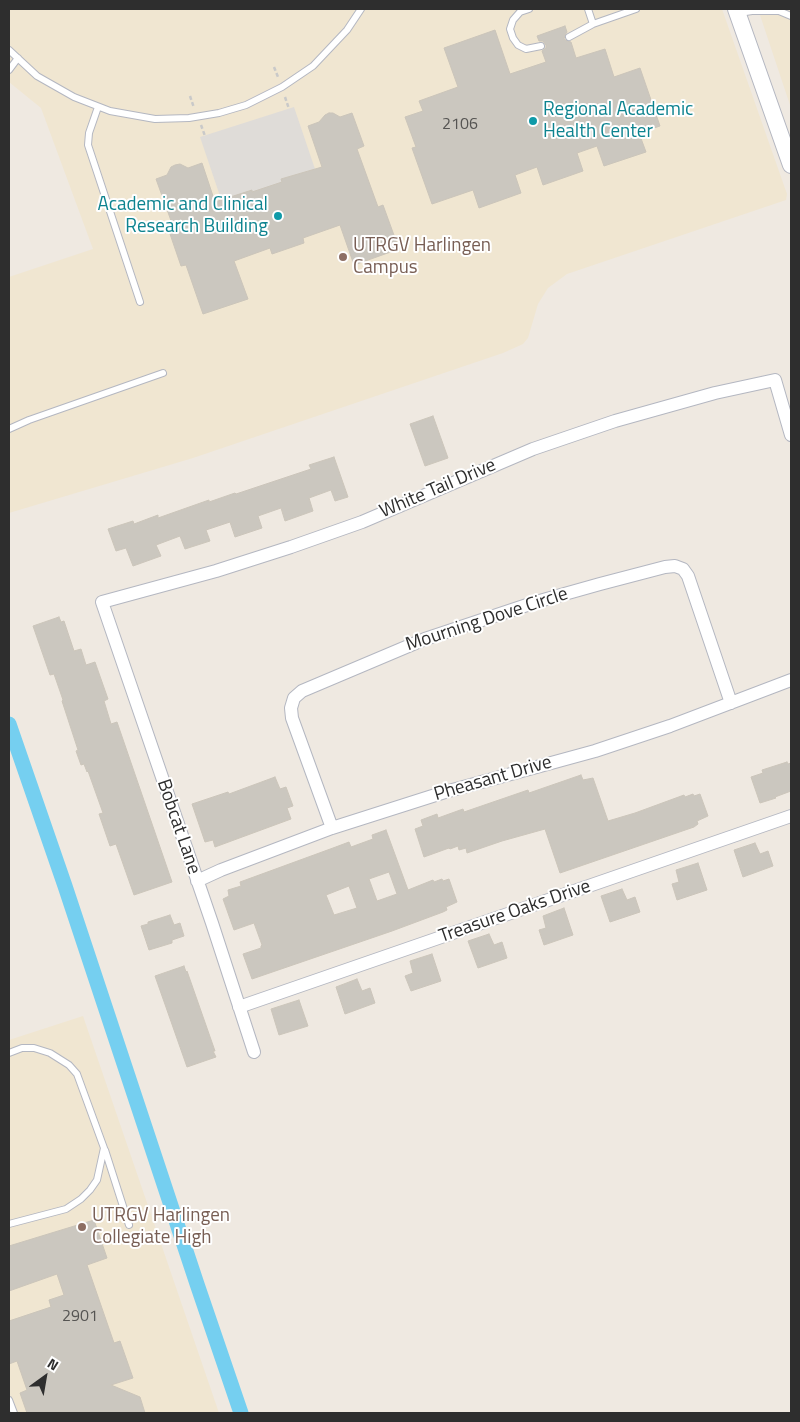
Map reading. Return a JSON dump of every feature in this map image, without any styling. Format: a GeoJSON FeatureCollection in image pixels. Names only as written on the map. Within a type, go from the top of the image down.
{"type":"FeatureCollection","features":[{"type":"Feature","properties":{"kind":"street"},"geometry":{"type":"LineString","coordinates":[[737,11],[791,163]]}},
{"type":"Feature","properties":{"kind":"street","name":"White Tail Drive"},"geometry":{"type":"LineString","coordinates":[[102,602],[216,571],[300,544],[362,522],[533,449],[676,403],[775,380],[791,434]]}},
{"type":"Feature","properties":{"kind":"street","name":"Mourning Dove Circle"},"geometry":{"type":"LineString","coordinates":[[332,828],[292,718],[291,708],[294,698],[302,691],[408,646],[467,624],[536,602],[665,567],[675,566],[683,569],[688,576],[731,703]]}},
{"type":"Feature","properties":{"kind":"street","name":"Bobcat Lane"},"geometry":{"type":"LineString","coordinates":[[102,602],[254,1052]]}},
{"type":"Feature","properties":{"kind":"street","name":"Pheasant Drive"},"geometry":{"type":"LineString","coordinates":[[197,881],[332,828],[445,792],[595,751],[670,726],[791,680]]}},
{"type":"Feature","properties":{"kind":"street","name":"Treasure Oaks Drive"},"geometry":{"type":"LineString","coordinates":[[239,1007],[791,816]]}},
{"type":"Feature","properties":{"kind":"lane"},"geometry":{"type":"LineString","coordinates":[[9,50],[37,76],[74,97],[98,107],[155,119],[189,118],[219,113],[246,105],[278,90],[313,66],[347,30],[361,9]]}},
{"type":"Feature","properties":{"kind":"lane"},"geometry":{"type":"LineString","coordinates":[[529,9],[520,12],[513,20],[510,29],[518,45],[526,49],[541,46]]}},
{"type":"Feature","properties":{"kind":"lane"},"geometry":{"type":"LineString","coordinates":[[588,9],[593,24]]}},
{"type":"Feature","properties":{"kind":"lane"},"geometry":{"type":"LineString","coordinates":[[569,37],[593,24],[636,9]]}},
{"type":"Feature","properties":{"kind":"lane"},"geometry":{"type":"LineString","coordinates":[[737,11],[779,11],[791,16]]}},
{"type":"Feature","properties":{"kind":"lane"},"geometry":{"type":"LineString","coordinates":[[9,70],[18,58]]}},
{"type":"Feature","properties":{"kind":"lane"},"geometry":{"type":"LineString","coordinates":[[98,107],[88,145],[140,302]]}},
{"type":"Feature","properties":{"kind":"lane"},"geometry":{"type":"LineString","coordinates":[[9,429],[29,420],[163,373]]}},
{"type":"Feature","properties":{"kind":"lane"},"geometry":{"type":"LineString","coordinates":[[9,1053],[22,1048],[34,1048],[50,1053],[69,1065],[77,1074],[130,1225]]}},
{"type":"Feature","properties":{"kind":"lane"},"geometry":{"type":"LineString","coordinates":[[9,1224],[66,1209],[81,1199],[96,1180],[104,1148]]}},
{"type":"Feature","properties":{"kind":"lane"},"geometry":{"type":"LineString","coordinates":[[9,1400],[14,1413]]}},
{"type":"Feature","properties":{"kind":"shaded area","name":"UTRGV Harlingen Campus"},"geometry":{"type":"Polygon","coordinates":[[[9,9],[722,9],[787,194],[786,200],[567,274],[548,288],[538,304],[528,338],[523,344],[503,353],[193,458],[9,513],[9,277],[93,249],[41,108],[9,82],[9,9]]]}},
{"type":"Feature","properties":{"kind":"shaded area"},"geometry":{"type":"Polygon","coordinates":[[[758,9],[791,9],[791,108],[758,9]]]}},
{"type":"Feature","properties":{"kind":"shaded area"},"geometry":{"type":"Polygon","coordinates":[[[294,107],[315,169],[281,179],[282,182],[252,192],[251,190],[222,202],[200,137],[294,107]]]}},
{"type":"Feature","properties":{"kind":"shaded area","name":"UTRGV Harlingen Collegiate High"},"geometry":{"type":"Polygon","coordinates":[[[83,1016],[219,1413],[9,1413],[9,1040],[83,1016]]]}},
{"type":"Feature","properties":{"kind":"building","name":"Regional Academic Health Center"},"geometry":{"type":"Polygon","coordinates":[[[565,26],[567,32],[564,39],[571,42],[576,58],[605,49],[614,77],[640,68],[660,126],[639,133],[646,152],[604,166],[597,146],[577,153],[583,171],[543,185],[537,167],[515,175],[521,193],[479,208],[473,190],[432,204],[412,148],[416,147],[405,117],[423,111],[419,101],[458,87],[444,48],[495,30],[510,74],[546,62],[542,51],[546,48],[546,45],[543,41],[539,41],[537,36],[565,26]]]}},
{"type":"Feature","properties":{"kind":"building","name":"Academic and Clinical Research Building"},"geometry":{"type":"Polygon","coordinates":[[[329,113],[340,117],[352,113],[364,146],[357,149],[378,207],[383,205],[399,249],[354,265],[340,225],[303,238],[304,243],[272,254],[270,248],[234,261],[248,299],[203,314],[186,265],[181,266],[169,231],[174,229],[156,179],[167,175],[171,167],[175,165],[180,164],[188,168],[202,163],[215,202],[252,190],[252,192],[282,182],[281,179],[322,167],[308,126],[319,122],[329,113]]]}},
{"type":"Feature","properties":{"kind":"building"},"geometry":{"type":"Polygon","coordinates":[[[433,416],[448,458],[425,466],[410,424],[433,416]]]}},
{"type":"Feature","properties":{"kind":"building"},"geometry":{"type":"Polygon","coordinates":[[[334,457],[348,497],[335,501],[331,490],[309,498],[313,511],[285,521],[281,508],[258,516],[262,528],[235,537],[230,522],[206,530],[210,541],[185,549],[180,536],[156,545],[161,556],[133,566],[126,548],[116,551],[108,529],[133,521],[134,524],[158,515],[158,518],[209,500],[209,502],[236,494],[311,469],[309,465],[334,457]]]}},
{"type":"Feature","properties":{"kind":"building"},"geometry":{"type":"Polygon","coordinates":[[[59,617],[61,622],[64,621],[74,651],[81,649],[86,665],[95,662],[108,699],[104,701],[111,724],[117,722],[172,882],[134,895],[116,844],[110,846],[99,814],[103,813],[88,771],[84,764],[81,765],[63,700],[54,674],[50,675],[33,626],[59,617]]]}},
{"type":"Feature","properties":{"kind":"building"},"geometry":{"type":"Polygon","coordinates":[[[787,762],[788,764],[791,763],[791,791],[760,803],[751,777],[763,773],[762,770],[787,762]]]}},
{"type":"Feature","properties":{"kind":"building"},"geometry":{"type":"Polygon","coordinates":[[[581,775],[583,780],[593,778],[608,821],[684,795],[685,797],[693,794],[694,796],[700,794],[708,816],[697,821],[698,824],[694,827],[560,873],[545,829],[467,853],[466,848],[459,850],[458,846],[424,857],[415,829],[423,826],[421,820],[437,814],[438,818],[463,809],[464,812],[528,790],[529,793],[581,775]]]}},
{"type":"Feature","properties":{"kind":"building"},"geometry":{"type":"Polygon","coordinates":[[[275,777],[280,789],[286,787],[293,806],[287,808],[291,819],[215,847],[213,840],[205,842],[192,804],[228,792],[229,794],[275,777]]]}},
{"type":"Feature","properties":{"kind":"building"},"geometry":{"type":"Polygon","coordinates":[[[386,830],[408,890],[433,880],[434,882],[449,879],[457,902],[446,907],[447,910],[443,912],[252,979],[243,954],[261,948],[262,945],[254,923],[234,930],[223,899],[229,896],[228,890],[241,886],[240,882],[349,842],[351,847],[373,839],[372,835],[386,830]],[[389,872],[369,879],[377,901],[397,894],[389,872]],[[349,886],[326,895],[334,915],[357,908],[349,886]]]}},
{"type":"Feature","properties":{"kind":"building"},"geometry":{"type":"Polygon","coordinates":[[[755,843],[760,854],[768,851],[773,866],[743,877],[734,850],[755,843]]]}},
{"type":"Feature","properties":{"kind":"building"},"geometry":{"type":"Polygon","coordinates":[[[698,863],[707,890],[677,900],[672,884],[679,882],[676,870],[698,863]]]}},
{"type":"Feature","properties":{"kind":"building"},"geometry":{"type":"Polygon","coordinates":[[[622,889],[627,900],[635,897],[640,912],[610,922],[601,896],[622,889]]]}},
{"type":"Feature","properties":{"kind":"building"},"geometry":{"type":"Polygon","coordinates":[[[564,908],[573,935],[544,945],[539,930],[546,928],[543,916],[564,908]]]}},
{"type":"Feature","properties":{"kind":"building"},"geometry":{"type":"Polygon","coordinates":[[[170,915],[174,925],[180,923],[184,936],[172,940],[172,943],[149,950],[141,926],[170,915]]]}},
{"type":"Feature","properties":{"kind":"building"},"geometry":{"type":"Polygon","coordinates":[[[489,934],[494,945],[502,942],[507,958],[478,968],[468,941],[489,934]]]}},
{"type":"Feature","properties":{"kind":"building"},"geometry":{"type":"Polygon","coordinates":[[[432,954],[441,981],[411,991],[405,976],[413,973],[410,961],[432,954]]]}},
{"type":"Feature","properties":{"kind":"building"},"geometry":{"type":"Polygon","coordinates":[[[184,966],[216,1057],[187,1067],[155,976],[184,966]]]}},
{"type":"Feature","properties":{"kind":"building"},"geometry":{"type":"Polygon","coordinates":[[[357,979],[362,991],[370,988],[375,1003],[345,1014],[336,987],[357,979]]]}},
{"type":"Feature","properties":{"kind":"building"},"geometry":{"type":"Polygon","coordinates":[[[299,1000],[308,1026],[279,1035],[271,1009],[299,1000]]]}},
{"type":"Feature","properties":{"kind":"building"},"geometry":{"type":"Polygon","coordinates":[[[94,1220],[107,1258],[87,1265],[114,1343],[120,1341],[133,1378],[111,1385],[140,1397],[145,1413],[27,1413],[20,1393],[27,1390],[17,1361],[9,1364],[9,1321],[51,1307],[49,1300],[64,1295],[57,1274],[9,1291],[9,1246],[94,1220]]]}},
{"type":"Feature","properties":{"kind":"waterway"},"geometry":{"type":"LineString","coordinates":[[9,724],[241,1413]]}},
{"type":"Feature","properties":{"kind":"place","name":"Regional Academic Health Center"},"geometry":{"type":"Point","coordinates":[533,121]}},
{"type":"Feature","properties":{"kind":"place","name":"Academic and Clinical Research Building"},"geometry":{"type":"Point","coordinates":[278,216]}},
{"type":"Feature","properties":{"kind":"place","name":"UTRGV Harlingen Campus"},"geometry":{"type":"Point","coordinates":[343,257]}},
{"type":"Feature","properties":{"kind":"place","name":"UTRGV Harlingen Collegiate High"},"geometry":{"type":"Point","coordinates":[82,1227]}}]}
